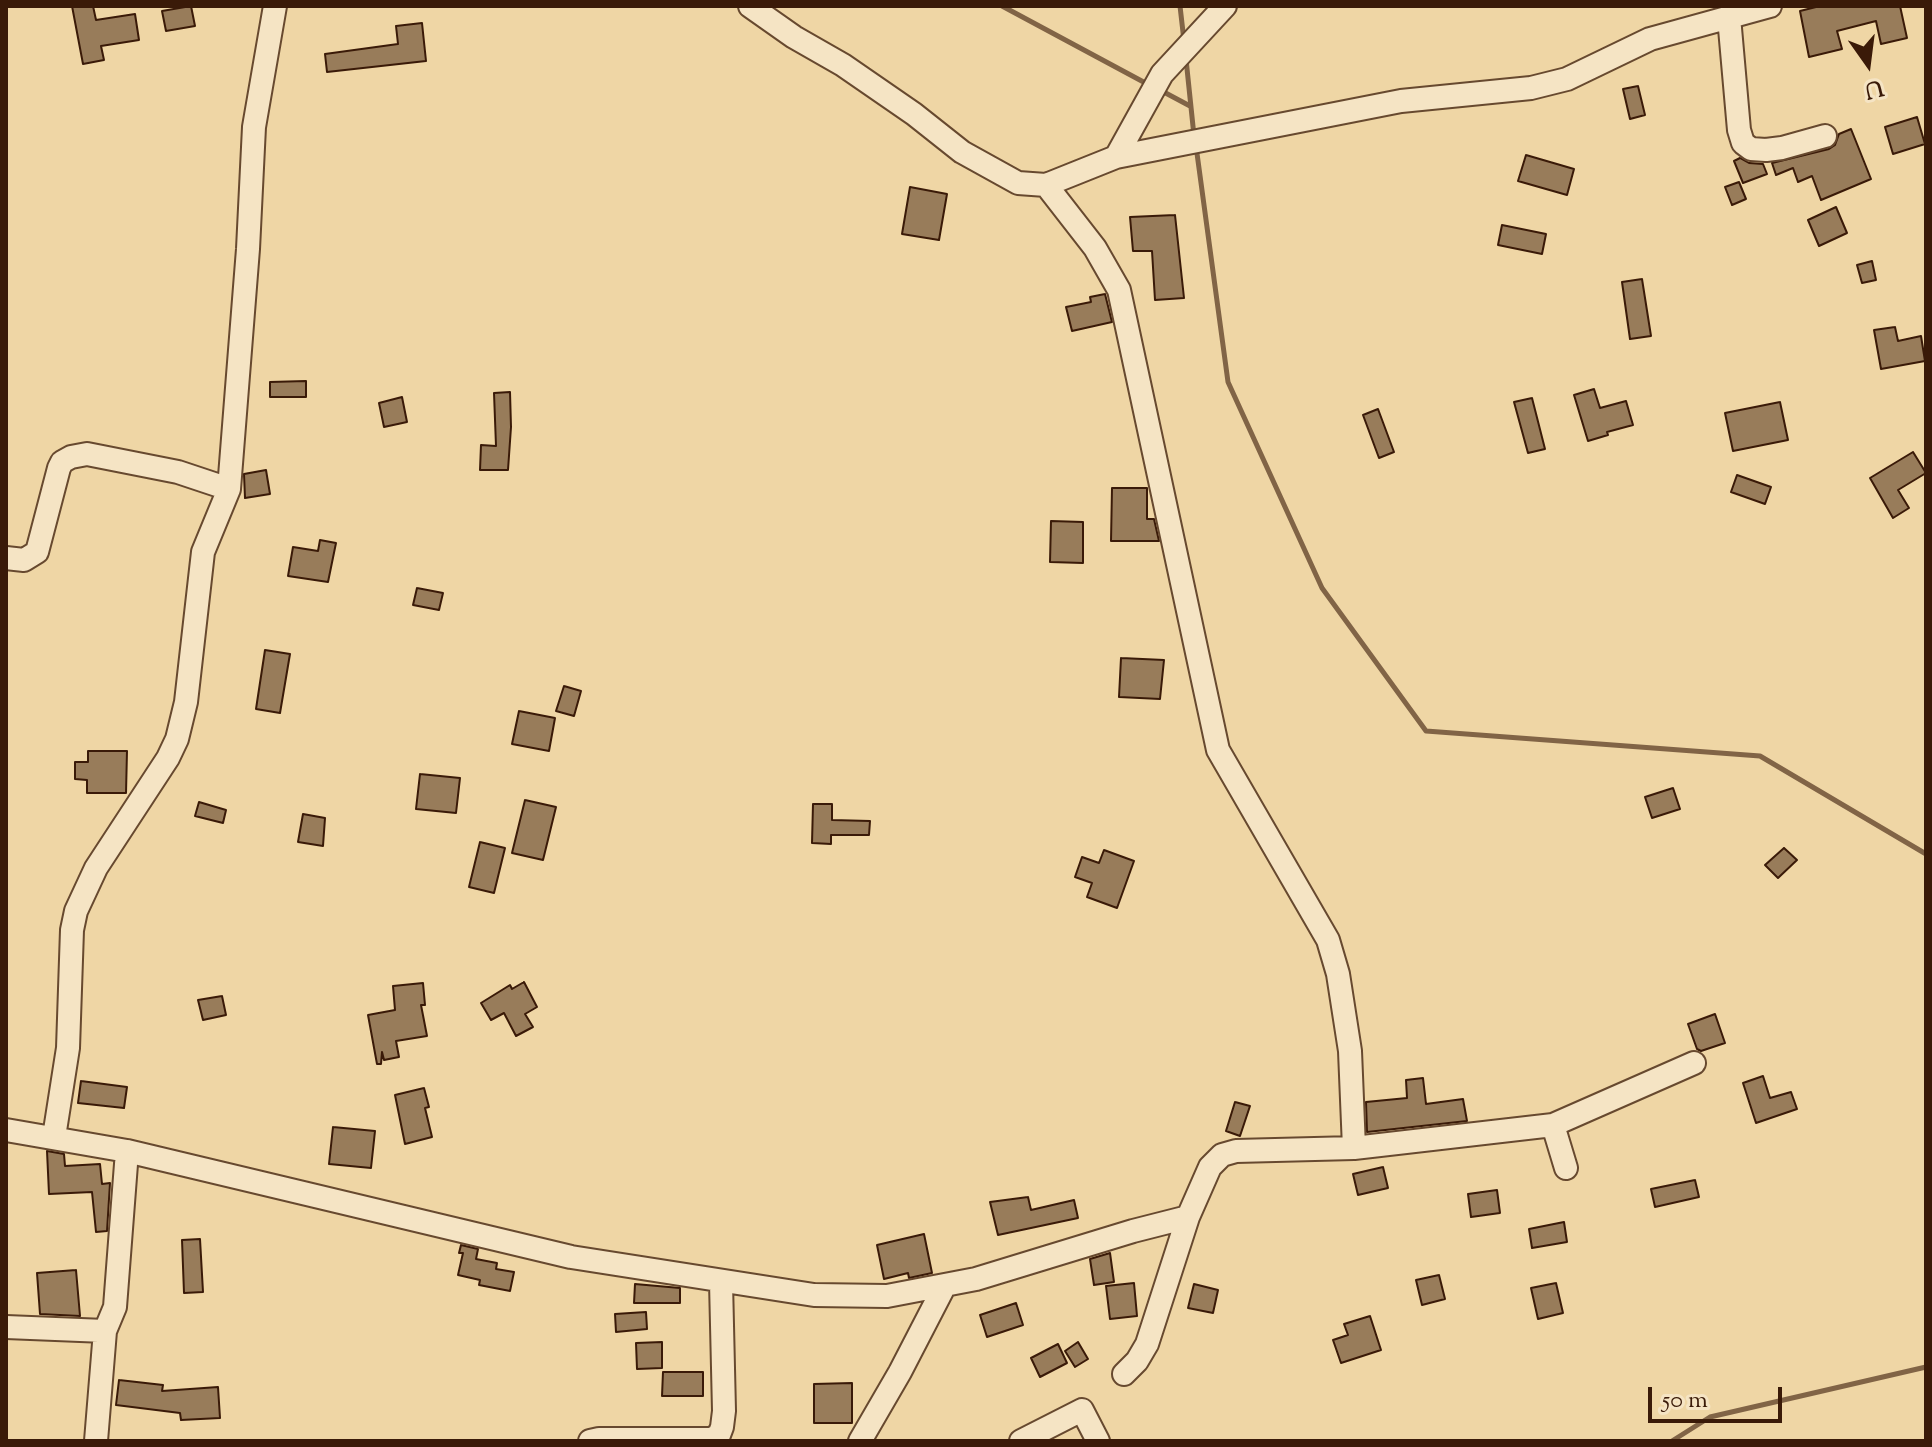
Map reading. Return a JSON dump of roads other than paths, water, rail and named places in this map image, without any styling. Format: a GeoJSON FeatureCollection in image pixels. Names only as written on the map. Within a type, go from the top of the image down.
{"type":"FeatureCollection","features":[{"type":"Feature","properties":{"kind":"street"},"geometry":{"type":"LineString","coordinates":[[54,1137],[68,1048],[72,930],[76,911],[96,868],[168,758],[177,739],[186,702],[203,552],[229,489],[248,249],[254,127],[275,6]]}},
{"type":"Feature","properties":{"kind":"street"},"geometry":{"type":"LineString","coordinates":[[750,6],[794,37],[843,65],[962,152],[1018,183],[1046,185],[1116,157],[1401,101],[1531,88],[1567,79],[1650,39],[1770,6]]}},
{"type":"Feature","properties":{"kind":"street"},"geometry":{"type":"LineString","coordinates":[[1116,157],[1152,91],[1183,51],[1225,6]]}},
{"type":"Feature","properties":{"kind":"street"},"geometry":{"type":"LineString","coordinates":[[1729,17],[1743,143],[1751,149],[1766,150],[1825,136]]}},
{"type":"Feature","properties":{"kind":"street"},"geometry":{"type":"LineString","coordinates":[[1046,185],[1095,248],[1119,290],[1218,750],[1328,940],[1343,997],[1350,1051],[1354,1148]]}},
{"type":"Feature","properties":{"kind":"street"},"geometry":{"type":"LineString","coordinates":[[6,558],[24,560],[37,552],[59,468],[71,457],[87,454],[178,472],[229,489]]}},
{"type":"Feature","properties":{"kind":"street"},"geometry":{"type":"LineString","coordinates":[[1124,1374],[1137,1361],[1147,1344],[1188,1217],[1210,1167],[1222,1155],[1236,1151],[1354,1148],[1553,1125],[1694,1063]]}},
{"type":"Feature","properties":{"kind":"street"},"geometry":{"type":"LineString","coordinates":[[1553,1125],[1566,1168]]}},
{"type":"Feature","properties":{"kind":"street"},"geometry":{"type":"LineString","coordinates":[[6,1130],[127,1151],[571,1257],[814,1295],[887,1296],[976,1279],[1188,1217]]}},
{"type":"Feature","properties":{"kind":"street"},"geometry":{"type":"LineString","coordinates":[[96,1441],[105,1331],[115,1307],[127,1151]]}},
{"type":"Feature","properties":{"kind":"street"},"geometry":{"type":"LineString","coordinates":[[590,1441],[711,1439],[719,1435],[724,1411],[721,1282]]}},
{"type":"Feature","properties":{"kind":"street"},"geometry":{"type":"LineString","coordinates":[[860,1441],[945,1285]]}},
{"type":"Feature","properties":{"kind":"street"},"geometry":{"type":"LineString","coordinates":[[6,1327],[105,1331]]}},
{"type":"Feature","properties":{"kind":"street"},"geometry":{"type":"LineString","coordinates":[[1021,1441],[1082,1410],[1098,1441]]}},
{"type":"Feature","properties":{"kind":"waterway"},"geometry":{"type":"LineString","coordinates":[[1002,6],[1151,86]]}},
{"type":"Feature","properties":{"kind":"waterway"},"geometry":{"type":"LineString","coordinates":[[1180,6],[1184,41]]}},
{"type":"Feature","properties":{"kind":"waterway"},"geometry":{"type":"LineString","coordinates":[[1186,59],[1194,136]]}},
{"type":"Feature","properties":{"kind":"waterway"},"geometry":{"type":"LineString","coordinates":[[1160,90],[1190,106]]}},
{"type":"Feature","properties":{"kind":"waterway"},"geometry":{"type":"LineString","coordinates":[[1196,146],[1228,382],[1322,588],[1426,731],[1760,756],[1926,854]]}},
{"type":"Feature","properties":{"kind":"waterway"},"geometry":{"type":"LineString","coordinates":[[1672,1441],[1710,1417],[1926,1367]]}}]}
